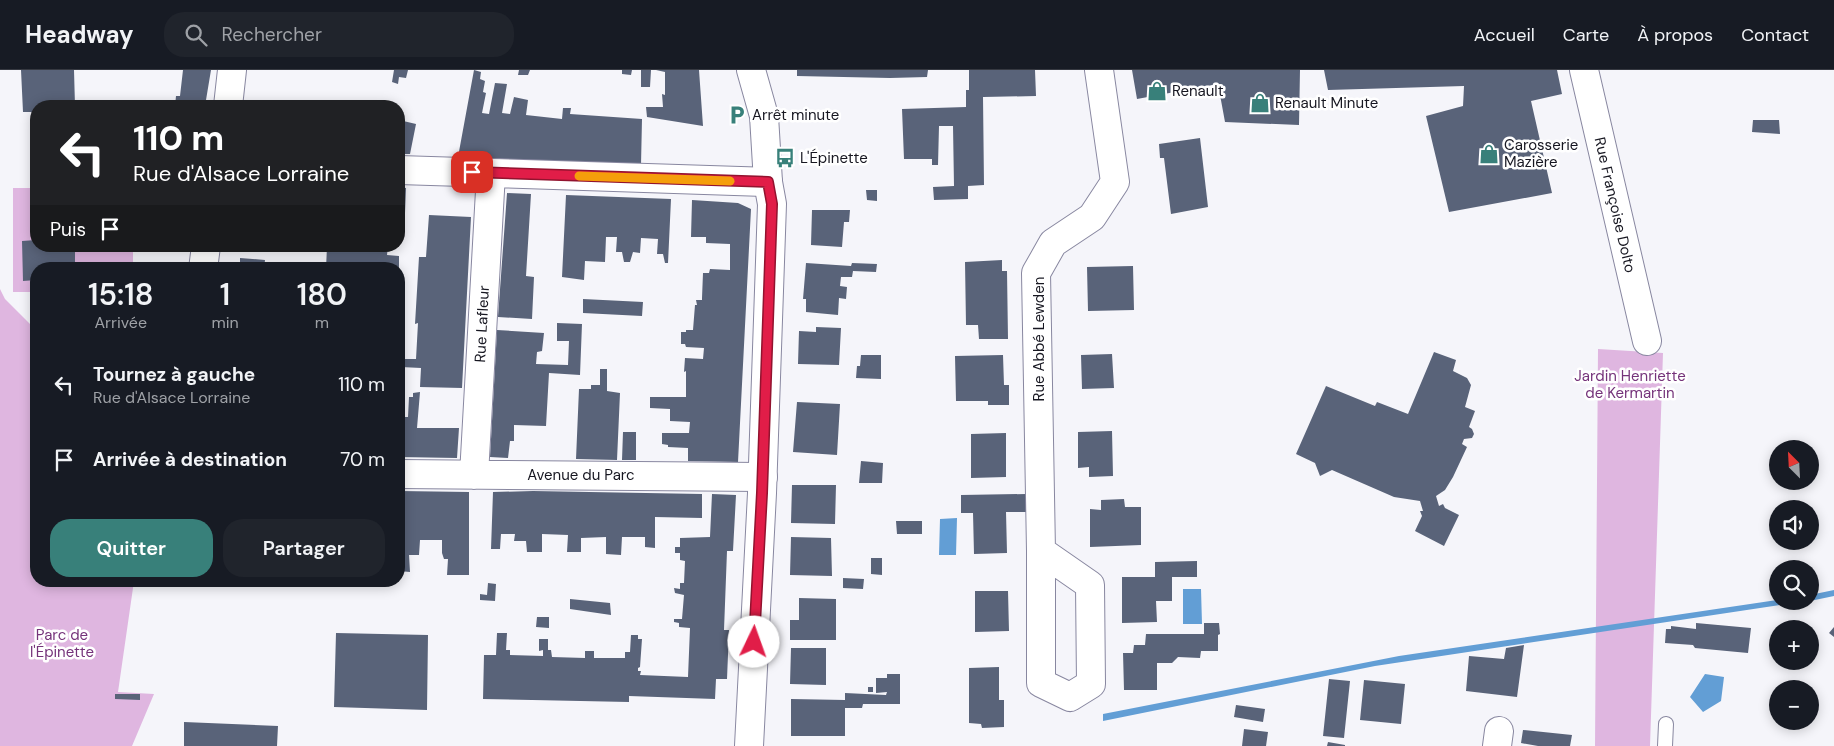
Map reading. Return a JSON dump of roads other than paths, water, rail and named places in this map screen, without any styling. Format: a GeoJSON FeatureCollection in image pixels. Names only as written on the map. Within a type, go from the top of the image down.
{"type":"FeatureCollection","features":[{"type":"Feature","properties":{"kind":"street"},"geometry":{"type":"LineString","coordinates":[[229,100],[232,70]]}},
{"type":"Feature","properties":{"kind":"street"},"geometry":{"type":"LineString","coordinates":[[749,746],[763,477],[772,204],[768,182],[764,116],[751,70]]}},
{"type":"Feature","properties":{"kind":"street","name":"Rue Abbé Lewden"},"geometry":{"type":"LineString","coordinates":[[1041,551],[1090,585],[1091,684],[1070,697],[1041,683],[1041,551],[1036,273],[1053,243],[1092,217],[1115,182],[1098,70]]}},
{"type":"Feature","properties":{"kind":"street","name":"Rue Françoise Dolto"},"geometry":{"type":"LineString","coordinates":[[1584,70],[1646,341]]}},
{"type":"Feature","properties":{"kind":"street"},"geometry":{"type":"LineString","coordinates":[[405,170],[768,182]]}},
{"type":"Feature","properties":{"kind":"street","name":"Rue Lafleur"},"geometry":{"type":"LineString","coordinates":[[474,474],[491,173]]}},
{"type":"Feature","properties":{"kind":"street","name":"Avenue du Parc"},"geometry":{"type":"LineString","coordinates":[[405,474],[763,477]]}},
{"type":"Feature","properties":{"kind":"lane"},"geometry":{"type":"LineString","coordinates":[[1665,746],[1666,724]]}},
{"type":"Feature","properties":{"kind":"water"},"geometry":{"type":"Polygon","coordinates":[[[957,518],[956,555],[939,555],[940,519],[957,518]]]}},
{"type":"Feature","properties":{"kind":"water"},"geometry":{"type":"Polygon","coordinates":[[[1183,589],[1201,589],[1202,624],[1183,624],[1183,589]]]}},
{"type":"Feature","properties":{"kind":"water"},"geometry":{"type":"Polygon","coordinates":[[[1834,590],[1834,596],[1819,599],[1819,593],[1834,590]]]}},
{"type":"Feature","properties":{"kind":"water"},"geometry":{"type":"Polygon","coordinates":[[[1769,601],[1769,607],[1375,666],[1103,721],[1103,714],[1399,656],[1769,601]]]}},
{"type":"Feature","properties":{"kind":"water"},"geometry":{"type":"Polygon","coordinates":[[[1705,674],[1724,677],[1721,701],[1703,712],[1690,697],[1705,674]]]}},
{"type":"Feature","properties":{"kind":"place","name":"Renault"},"geometry":{"type":"Point","coordinates":[1157,91]}},
{"type":"Feature","properties":{"kind":"place","name":"Renault Minute"},"geometry":{"type":"Point","coordinates":[1260,103]}},
{"type":"Feature","properties":{"kind":"place","name":"Arrêt minute"},"geometry":{"type":"Point","coordinates":[737,115]}},
{"type":"Feature","properties":{"kind":"place","name":"Carosserie Mazière"},"geometry":{"type":"Point","coordinates":[1489,154]}},
{"type":"Feature","properties":{"kind":"place","name":"L'Épinette"},"geometry":{"type":"Point","coordinates":[785,158]}},
{"type":"Feature","properties":{"kind":"park label","name":"Jardin Henriette de Kermartin"},"geometry":{"type":"Point","coordinates":[1630,384]}},
{"type":"Feature","properties":{"kind":"park label","name":"Parc de l'Épinette"},"geometry":{"type":"Point","coordinates":[62,644]}}]}
